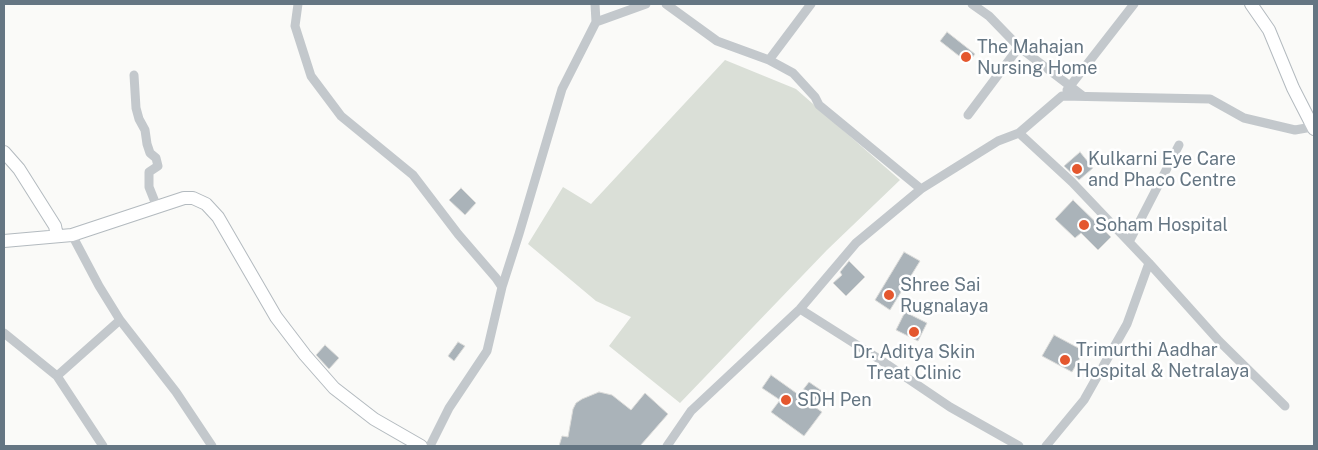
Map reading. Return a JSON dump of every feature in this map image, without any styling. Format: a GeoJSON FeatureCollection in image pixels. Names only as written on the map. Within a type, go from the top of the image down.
{"type":"FeatureCollection","features":[{"type":"Feature","properties":{"kind":"main road"},"geometry":{"type":"LineString","coordinates":[[1251,4],[1269,30],[1293,88],[1313,126]]}},
{"type":"Feature","properties":{"kind":"main road"},"geometry":{"type":"LineString","coordinates":[[4,152],[19,169],[55,226],[57,236]]}},
{"type":"Feature","properties":{"kind":"main road"},"geometry":{"type":"LineString","coordinates":[[4,240],[72,235],[184,198],[193,198],[206,204],[218,216],[276,317],[305,355],[340,393],[374,419],[421,446]]}},
{"type":"Feature","properties":{"kind":"street"},"geometry":{"type":"LineString","coordinates":[[298,4],[295,26],[311,76],[341,116],[413,175],[502,287]]}},
{"type":"Feature","properties":{"kind":"street"},"geometry":{"type":"LineString","coordinates":[[430,446],[449,408],[488,351],[502,287],[562,89],[596,22],[595,4]]}},
{"type":"Feature","properties":{"kind":"street"},"geometry":{"type":"LineString","coordinates":[[596,22],[646,4]]}},
{"type":"Feature","properties":{"kind":"street"},"geometry":{"type":"LineString","coordinates":[[666,4],[717,41],[769,60],[794,73],[815,97],[819,105],[920,189]]}},
{"type":"Feature","properties":{"kind":"street"},"geometry":{"type":"LineString","coordinates":[[769,60],[811,4]]}},
{"type":"Feature","properties":{"kind":"street"},"geometry":{"type":"LineString","coordinates":[[972,4],[989,16],[1019,47],[1084,97]]}},
{"type":"Feature","properties":{"kind":"street"},"geometry":{"type":"LineString","coordinates":[[667,446],[691,411],[800,309],[856,243],[920,189],[998,141],[1019,133],[1062,96],[1134,4]]}},
{"type":"Feature","properties":{"kind":"street"},"geometry":{"type":"LineString","coordinates":[[968,115],[1019,47]]}},
{"type":"Feature","properties":{"kind":"street"},"geometry":{"type":"LineString","coordinates":[[134,75],[136,108],[145,130],[150,153],[156,158],[158,166],[149,172],[149,187],[157,206]]}},
{"type":"Feature","properties":{"kind":"street"},"geometry":{"type":"LineString","coordinates":[[1062,96],[1210,99],[1244,118],[1295,130],[1313,126]]}},
{"type":"Feature","properties":{"kind":"street"},"geometry":{"type":"LineString","coordinates":[[1019,133],[1072,182],[1149,263],[1219,341],[1285,406]]}},
{"type":"Feature","properties":{"kind":"street"},"geometry":{"type":"LineString","coordinates":[[1129,242],[1179,145]]}},
{"type":"Feature","properties":{"kind":"street"},"geometry":{"type":"LineString","coordinates":[[72,235],[99,286],[120,320],[176,392],[212,446]]}},
{"type":"Feature","properties":{"kind":"street"},"geometry":{"type":"LineString","coordinates":[[1046,446],[1084,400],[1127,324],[1149,263]]}},
{"type":"Feature","properties":{"kind":"street"},"geometry":{"type":"LineString","coordinates":[[800,309],[950,407],[1019,446]]}},
{"type":"Feature","properties":{"kind":"street"},"geometry":{"type":"LineString","coordinates":[[57,376],[120,320]]}},
{"type":"Feature","properties":{"kind":"street"},"geometry":{"type":"LineString","coordinates":[[4,332],[57,376],[103,446]]}},
{"type":"Feature","properties":{"kind":"shaded area"},"geometry":{"type":"Polygon","coordinates":[[[725,60],[796,89],[900,180],[827,250],[680,403],[609,346],[631,317],[596,301],[528,244],[563,187],[591,204],[725,60]]]}},
{"type":"Feature","properties":{"kind":"building"},"geometry":{"type":"Polygon","coordinates":[[[947,32],[975,54],[968,63],[940,41],[947,32]]]}},
{"type":"Feature","properties":{"kind":"building"},"geometry":{"type":"Polygon","coordinates":[[[1080,152],[1093,168],[1079,180],[1064,166],[1080,152]]]}},
{"type":"Feature","properties":{"kind":"building"},"geometry":{"type":"Polygon","coordinates":[[[461,188],[476,203],[465,215],[449,200],[461,188]]]}},
{"type":"Feature","properties":{"kind":"building"},"geometry":{"type":"Polygon","coordinates":[[[1073,200],[1111,237],[1098,250],[1081,233],[1075,238],[1055,219],[1073,200]]]}},
{"type":"Feature","properties":{"kind":"building"},"geometry":{"type":"Polygon","coordinates":[[[904,252],[920,261],[890,310],[875,300],[904,252]]]}},
{"type":"Feature","properties":{"kind":"building"},"geometry":{"type":"Polygon","coordinates":[[[849,261],[865,277],[846,296],[833,283],[842,275],[840,272],[849,261]]]}},
{"type":"Feature","properties":{"kind":"building"},"geometry":{"type":"Polygon","coordinates":[[[905,312],[927,323],[918,341],[896,330],[905,312]]]}},
{"type":"Feature","properties":{"kind":"building"},"geometry":{"type":"Polygon","coordinates":[[[1054,335],[1084,351],[1072,372],[1042,356],[1054,335]]]}},
{"type":"Feature","properties":{"kind":"building"},"geometry":{"type":"Polygon","coordinates":[[[458,342],[465,346],[454,361],[448,356],[458,342]]]}},
{"type":"Feature","properties":{"kind":"building"},"geometry":{"type":"Polygon","coordinates":[[[325,345],[339,358],[329,369],[316,355],[325,345]]]}},
{"type":"Feature","properties":{"kind":"building"},"geometry":{"type":"Polygon","coordinates":[[[771,375],[799,395],[809,382],[822,391],[812,405],[822,412],[804,436],[771,412],[780,400],[762,388],[771,375]]]}},
{"type":"Feature","properties":{"kind":"building"},"geometry":{"type":"Polygon","coordinates":[[[599,392],[612,395],[631,410],[645,393],[668,414],[640,446],[559,446],[562,436],[568,437],[573,409],[576,403],[599,392]]]}},
{"type":"Feature","properties":{"kind":"place","name":"The Mahajan Nursing Home"},"geometry":{"type":"Point","coordinates":[966,57]}},
{"type":"Feature","properties":{"kind":"place","name":"Kulkarni Eye Care and Phaco Centre"},"geometry":{"type":"Point","coordinates":[1077,169]}},
{"type":"Feature","properties":{"kind":"place","name":"Soham Hospital"},"geometry":{"type":"Point","coordinates":[1084,225]}},
{"type":"Feature","properties":{"kind":"place","name":"Shree Sai Rugnalaya"},"geometry":{"type":"Point","coordinates":[889,295]}},
{"type":"Feature","properties":{"kind":"place","name":"Dr. Aditya Skin Treat Clinic"},"geometry":{"type":"Point","coordinates":[914,332]}},
{"type":"Feature","properties":{"kind":"place","name":"Trimurthi Aadhar Hospital & Netralaya"},"geometry":{"type":"Point","coordinates":[1065,360]}},
{"type":"Feature","properties":{"kind":"place","name":"SDH Pen"},"geometry":{"type":"Point","coordinates":[786,400]}}]}
